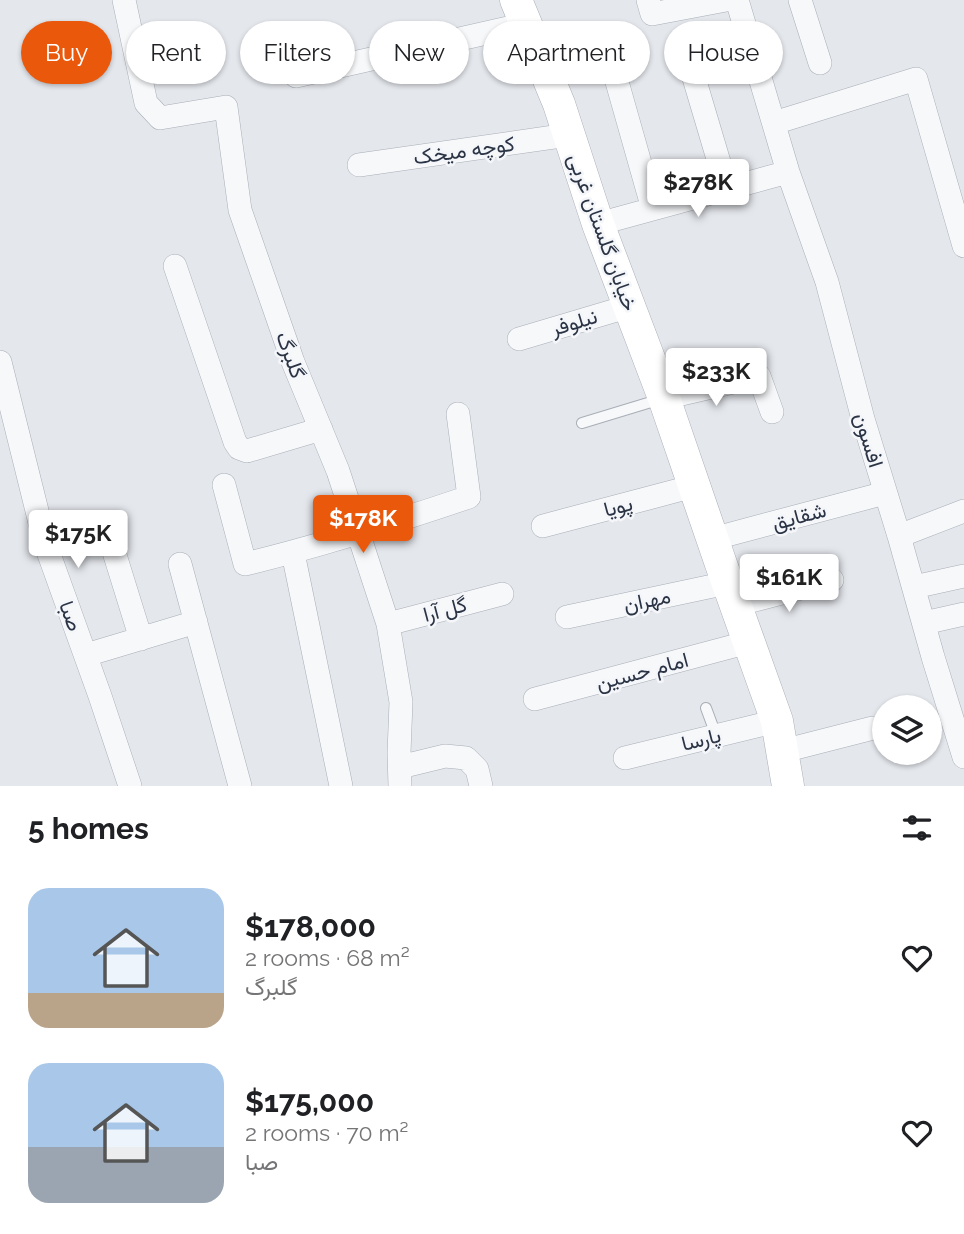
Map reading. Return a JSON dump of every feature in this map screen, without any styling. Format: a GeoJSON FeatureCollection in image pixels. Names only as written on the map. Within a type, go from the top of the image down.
{"type":"FeatureCollection","features":[{"type":"Feature","properties":{"kind":"street","name":"گلبرگ"},"geometry":{"type":"LineString","coordinates":[[124,0],[146,103],[160,118],[226,107],[240,210],[293,362],[338,471],[388,625],[401,702],[400,776]]}},
{"type":"Feature","properties":{"kind":"street"},"geometry":{"type":"LineString","coordinates":[[648,0],[652,14],[726,0]]}},
{"type":"Feature","properties":{"kind":"street","name":"افسون"},"geometry":{"type":"LineString","coordinates":[[737,0],[788,172],[827,282],[863,419],[924,624],[954,691],[964,757]]}},
{"type":"Feature","properties":{"kind":"street"},"geometry":{"type":"LineString","coordinates":[[800,0],[820,63]]}},
{"type":"Feature","properties":{"kind":"street"},"geometry":{"type":"LineString","coordinates":[[355,59],[521,12]]}},
{"type":"Feature","properties":{"kind":"street","name":"خیابان گلستان غربی"},"geometry":{"type":"LineString","coordinates":[[521,12],[559,104],[598,224],[664,398],[777,720],[788,786]]}},
{"type":"Feature","properties":{"kind":"street"},"geometry":{"type":"LineString","coordinates":[[774,123],[916,79],[964,246]]}},
{"type":"Feature","properties":{"kind":"street"},"geometry":{"type":"LineString","coordinates":[[618,84],[653,209]]}},
{"type":"Feature","properties":{"kind":"street"},"geometry":{"type":"LineString","coordinates":[[696,84],[727,189]]}},
{"type":"Feature","properties":{"kind":"street","name":"کوچه میخک"},"geometry":{"type":"LineString","coordinates":[[359,165],[569,135]]}},
{"type":"Feature","properties":{"kind":"street"},"geometry":{"type":"LineString","coordinates":[[598,224],[788,172]]}},
{"type":"Feature","properties":{"kind":"street"},"geometry":{"type":"LineString","coordinates":[[175,266],[239,448],[247,451],[321,429]]}},
{"type":"Feature","properties":{"kind":"street","name":"نیلوفر"},"geometry":{"type":"LineString","coordinates":[[519,339],[630,306]]}},
{"type":"Feature","properties":{"kind":"street","name":"صبا"},"geometry":{"type":"LineString","coordinates":[[0,362],[45,543],[130,786]]}},
{"type":"Feature","properties":{"kind":"street"},"geometry":{"type":"LineString","coordinates":[[664,398],[759,376],[772,412]]}},
{"type":"Feature","properties":{"kind":"street"},"geometry":{"type":"LineString","coordinates":[[224,485],[245,564],[360,533],[469,497],[458,414]]}},
{"type":"Feature","properties":{"kind":"street","name":"پویا"},"geometry":{"type":"LineString","coordinates":[[543,526],[694,486]]}},
{"type":"Feature","properties":{"kind":"street","name":"شقایق"},"geometry":{"type":"LineString","coordinates":[[712,539],[886,493]]}},
{"type":"Feature","properties":{"kind":"street"},"geometry":{"type":"LineString","coordinates":[[899,536],[964,511]]}},
{"type":"Feature","properties":{"kind":"street"},"geometry":{"type":"LineString","coordinates":[[105,523],[141,639]]}},
{"type":"Feature","properties":{"kind":"street"},"geometry":{"type":"LineString","coordinates":[[293,553],[341,786]]}},
{"type":"Feature","properties":{"kind":"street"},"geometry":{"type":"LineString","coordinates":[[180,564],[240,786]]}},
{"type":"Feature","properties":{"kind":"street"},"geometry":{"type":"LineString","coordinates":[[914,587],[964,576]]}},
{"type":"Feature","properties":{"kind":"street","name":"مهران"},"geometry":{"type":"LineString","coordinates":[[567,617],[832,580]]}},
{"type":"Feature","properties":{"kind":"street","name":"گل آرا"},"geometry":{"type":"LineString","coordinates":[[388,625],[502,594]]}},
{"type":"Feature","properties":{"kind":"street"},"geometry":{"type":"LineString","coordinates":[[924,624],[964,614]]}},
{"type":"Feature","properties":{"kind":"street"},"geometry":{"type":"LineString","coordinates":[[86,655],[196,622]]}},
{"type":"Feature","properties":{"kind":"street","name":"امام حسین"},"geometry":{"type":"LineString","coordinates":[[535,699],[749,642]]}},
{"type":"Feature","properties":{"kind":"street","name":"پارسا"},"geometry":{"type":"LineString","coordinates":[[625,758],[777,720]]}},
{"type":"Feature","properties":{"kind":"street"},"geometry":{"type":"LineString","coordinates":[[783,751],[872,729]]}},
{"type":"Feature","properties":{"kind":"street"},"geometry":{"type":"LineString","coordinates":[[400,776],[445,756],[467,758],[477,769],[481,786]]}},
{"type":"Feature","properties":{"kind":"lane"},"geometry":{"type":"LineString","coordinates":[[582,423],[664,398]]}},
{"type":"Feature","properties":{"kind":"lane"},"geometry":{"type":"LineString","coordinates":[[706,708],[716,735]]}}]}
